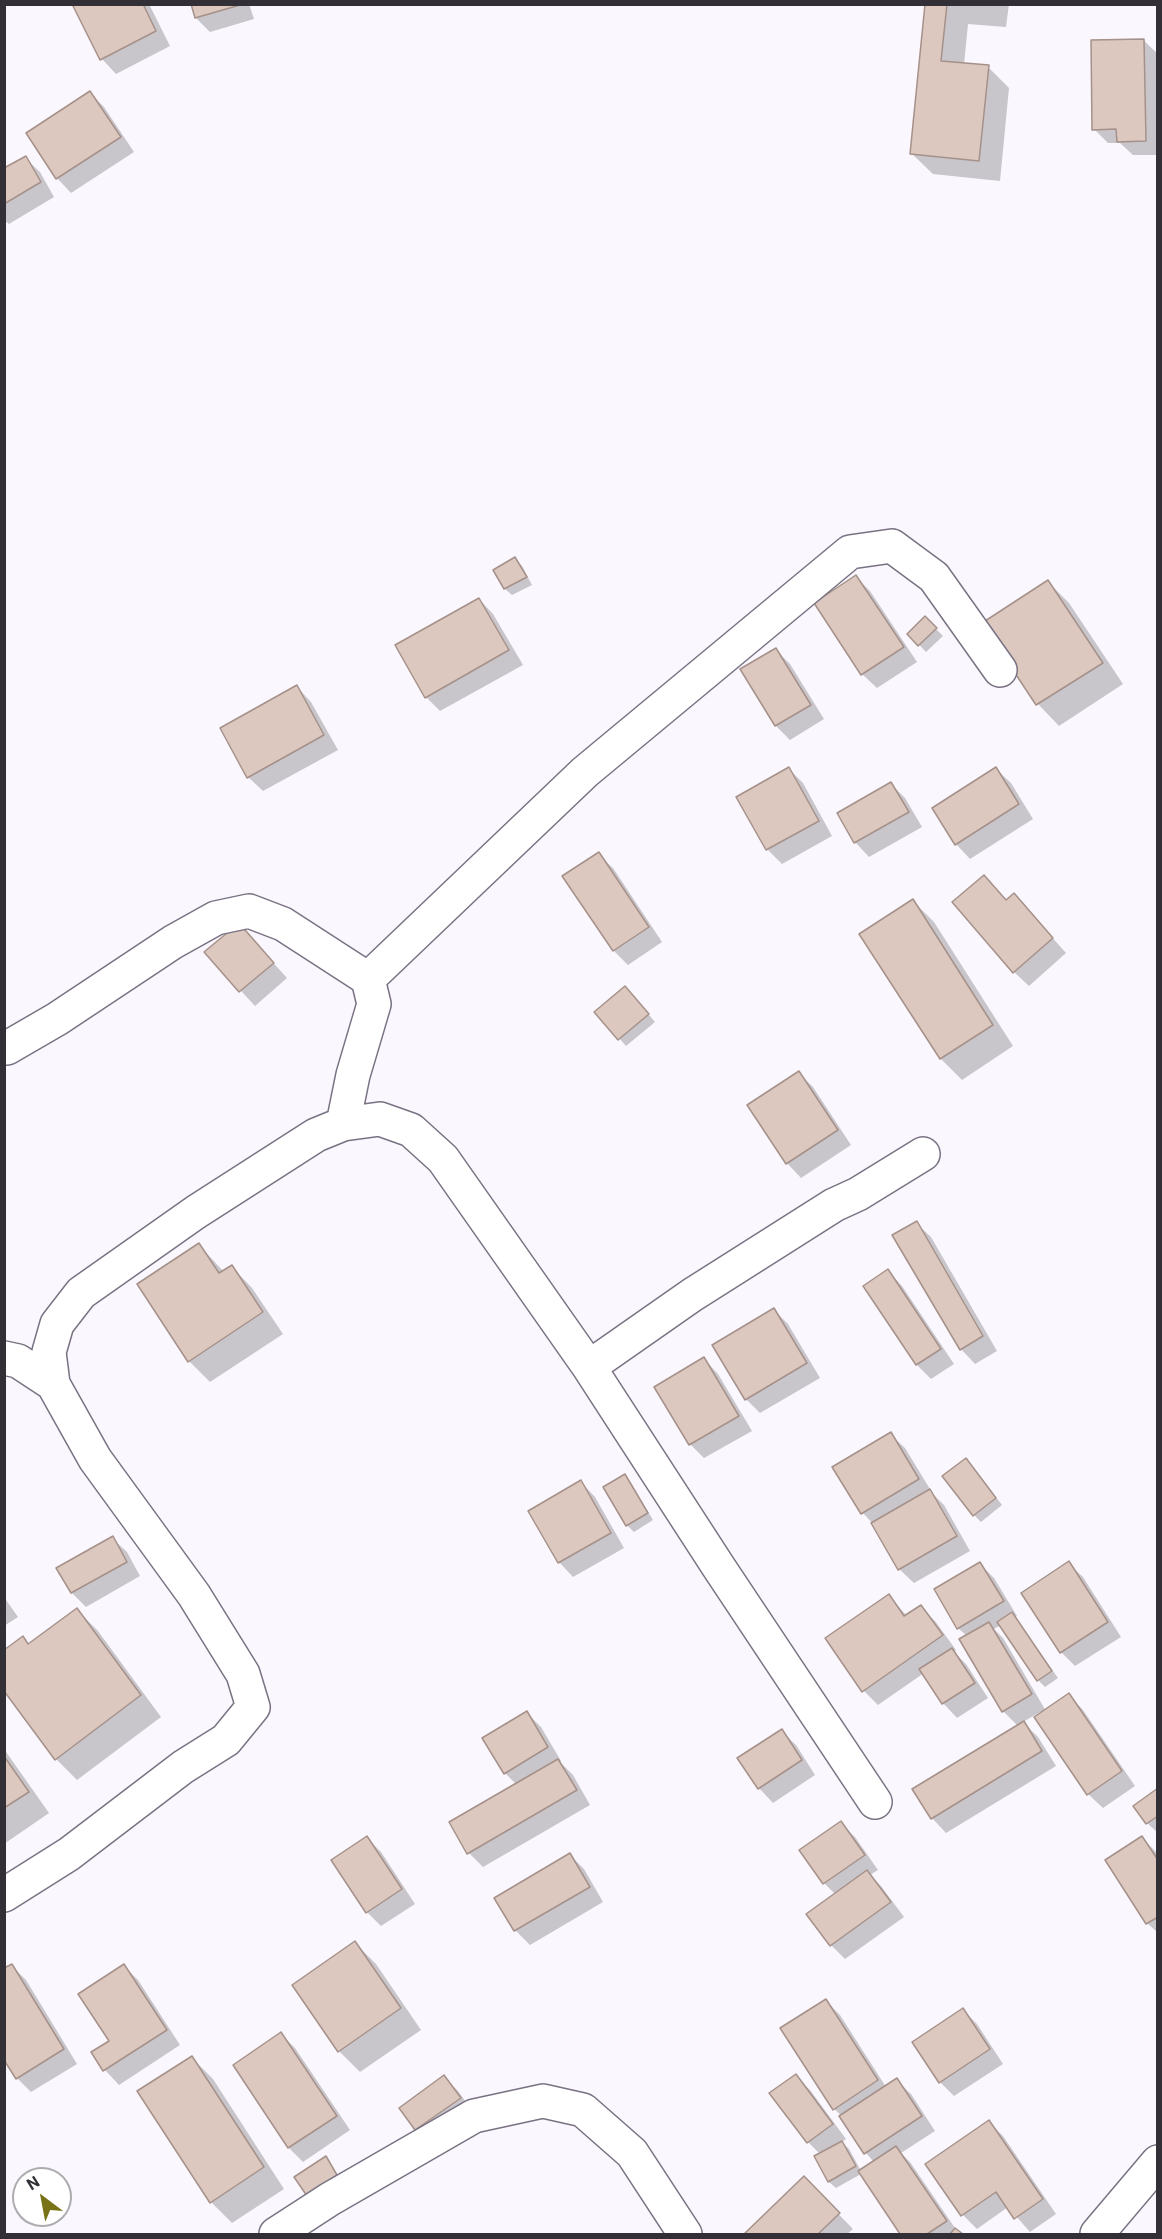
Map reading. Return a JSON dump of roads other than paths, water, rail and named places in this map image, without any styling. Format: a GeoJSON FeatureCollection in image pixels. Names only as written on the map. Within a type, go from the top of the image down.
{"type":"FeatureCollection","features":[{"type":"Feature","properties":{"kind":"street"},"geometry":{"type":"LineString","coordinates":[[368,979],[585,772],[850,552],[892,546],[934,577],[1000,670]]}},
{"type":"Feature","properties":{"kind":"street"},"geometry":{"type":"LineString","coordinates":[[7,1048],[172,942],[216,918],[249,911],[283,924],[368,979],[374,1004],[353,1076],[343,1124]]}},
{"type":"Feature","properties":{"kind":"street"},"geometry":{"type":"LineString","coordinates":[[4,1895],[69,1854],[183,1767],[226,1740],[253,1707],[243,1674],[194,1595],[95,1460],[53,1384],[49,1352],[57,1324],[81,1293],[196,1212],[316,1135],[343,1124],[380,1119],[411,1130],[443,1159],[589,1367],[875,1802]]}},
{"type":"Feature","properties":{"kind":"street"},"geometry":{"type":"LineString","coordinates":[[589,1367],[692,1295],[834,1205],[858,1194],[923,1154]]}},
{"type":"Feature","properties":{"kind":"street"},"geometry":{"type":"LineString","coordinates":[[4,1358],[18,1360],[53,1384]]}},
{"type":"Feature","properties":{"kind":"street"},"geometry":{"type":"LineString","coordinates":[[276,2235],[330,2199],[474,2116],[543,2101],[583,2110],[632,2152],[685,2235]]}},
{"type":"Feature","properties":{"kind":"street"},"geometry":{"type":"LineString","coordinates":[[1097,2235],[1158,2162]]}}]}
